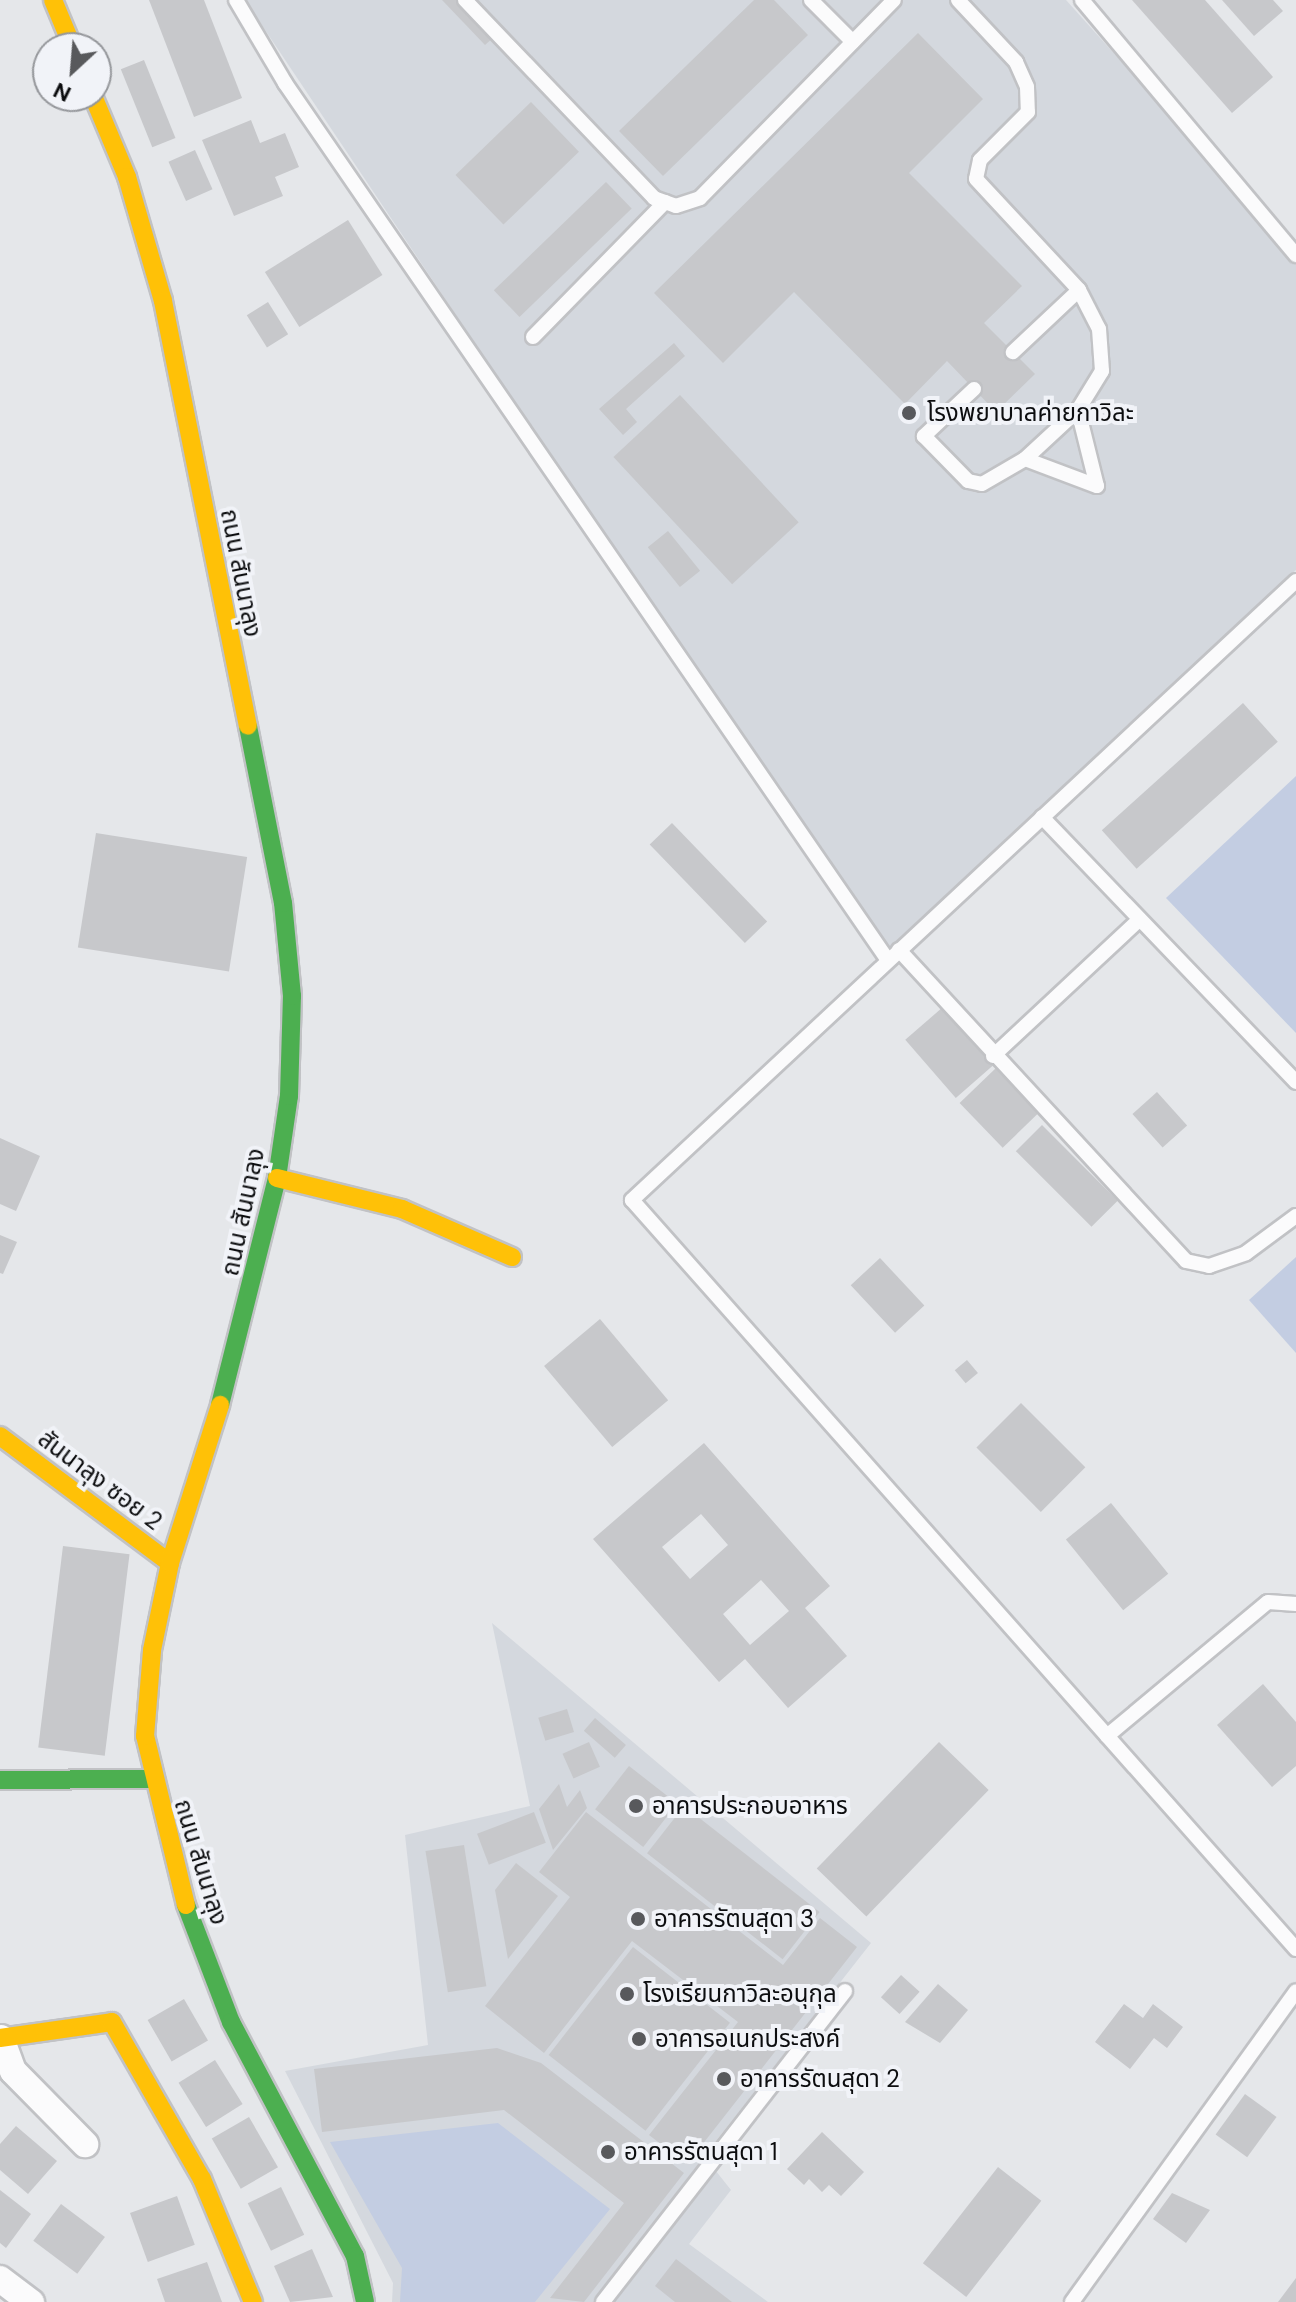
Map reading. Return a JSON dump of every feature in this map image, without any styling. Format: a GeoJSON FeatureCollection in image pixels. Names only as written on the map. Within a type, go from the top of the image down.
{"type":"FeatureCollection","features":[{"type":"Feature","properties":{"kind":"street"},"geometry":{"type":"LineString","coordinates":[[53,0],[66,32]]}},
{"type":"Feature","properties":{"kind":"street","name":"ถนน สันนาลุง"},"geometry":{"type":"LineString","coordinates":[[100,112],[127,177],[163,301],[283,903],[292,996],[289,1096],[277,1178],[232,1367],[170,1563],[152,1650],[145,1736],[151,1779],[188,1912],[231,2022],[355,2256],[365,2302]]}},
{"type":"Feature","properties":{"kind":"street"},"geometry":{"type":"LineString","coordinates":[[277,1178],[402,1209],[512,1257]]}},
{"type":"Feature","properties":{"kind":"street","name":"สันนาลุง ซอย 2"},"geometry":{"type":"LineString","coordinates":[[0,1436],[170,1563]]}},
{"type":"Feature","properties":{"kind":"street"},"geometry":{"type":"LineString","coordinates":[[0,1780],[151,1779]]}},
{"type":"Feature","properties":{"kind":"street"},"geometry":{"type":"LineString","coordinates":[[85,2144],[13,2071],[1,2038],[112,2022],[202,2179],[253,2302]]}},
{"type":"Feature","properties":{"kind":"street"},"geometry":{"type":"LineString","coordinates":[[0,2279],[31,2302]]}},
{"type":"Feature","properties":{"kind":"lane"},"geometry":{"type":"LineString","coordinates":[[236,0],[285,83],[893,954],[1186,1261],[1209,1266],[1246,1253],[1296,1216]]}},
{"type":"Feature","properties":{"kind":"lane"},"geometry":{"type":"LineString","coordinates":[[465,0],[654,198],[676,206],[700,198],[894,0]]}},
{"type":"Feature","properties":{"kind":"lane"},"geometry":{"type":"LineString","coordinates":[[811,0],[853,42]]}},
{"type":"Feature","properties":{"kind":"lane"},"geometry":{"type":"LineString","coordinates":[[958,0],[1016,62],[1027,87],[1028,112],[980,160],[976,179],[1079,290],[1099,329],[1102,371],[1078,410],[1025,459],[982,484],[968,481],[924,436],[974,389]]}},
{"type":"Feature","properties":{"kind":"lane"},"geometry":{"type":"LineString","coordinates":[[1082,0],[1296,255]]}},
{"type":"Feature","properties":{"kind":"lane"},"geometry":{"type":"LineString","coordinates":[[533,337],[665,202]]}},
{"type":"Feature","properties":{"kind":"lane"},"geometry":{"type":"LineString","coordinates":[[1013,352],[1079,290]]}},
{"type":"Feature","properties":{"kind":"lane"},"geometry":{"type":"LineString","coordinates":[[1025,459],[1097,486],[1078,410]]}},
{"type":"Feature","properties":{"kind":"lane"},"geometry":{"type":"LineString","coordinates":[[1296,581],[632,1200],[1296,1949]]}},
{"type":"Feature","properties":{"kind":"lane"},"geometry":{"type":"LineString","coordinates":[[1042,817],[1296,1082]]}},
{"type":"Feature","properties":{"kind":"lane"},"geometry":{"type":"LineString","coordinates":[[993,1056],[1139,920]]}},
{"type":"Feature","properties":{"kind":"lane"},"geometry":{"type":"LineString","coordinates":[[1107,1736],[1268,1602],[1296,1604]]}},
{"type":"Feature","properties":{"kind":"lane"},"geometry":{"type":"LineString","coordinates":[[603,2302],[845,1991]]}},
{"type":"Feature","properties":{"kind":"lane"},"geometry":{"type":"LineString","coordinates":[[1072,2302],[1296,1991]]}},
{"type":"Feature","properties":{"kind":"shaded area","name":"โรงพยาบาลค่ายกาวิละ"},"geometry":{"type":"Polygon","coordinates":[[[245,0],[1066,0],[1296,256],[1296,570],[887,959],[245,0]]]}},
{"type":"Feature","properties":{"kind":"shaded area"},"geometry":{"type":"Polygon","coordinates":[[[1296,776],[1296,1033],[1166,898],[1296,776]]]}},
{"type":"Feature","properties":{"kind":"shaded area"},"geometry":{"type":"Polygon","coordinates":[[[1296,1257],[1296,1353],[1249,1300],[1296,1257]]]}},
{"type":"Feature","properties":{"kind":"shaded area","name":"โรงเรียนกาวิละอนุกุล"},"geometry":{"type":"Polygon","coordinates":[[[492,1623],[871,1943],[704,2156],[731,2190],[689,2244],[768,2302],[392,2302],[393,2283],[285,2071],[428,2045],[405,1835],[530,1806],[492,1623]]]}},
{"type":"Feature","properties":{"kind":"shaded area"},"geometry":{"type":"Polygon","coordinates":[[[498,2123],[610,2209],[535,2302],[400,2302],[402,2268],[330,2142],[498,2123]]]}},
{"type":"Feature","properties":{"kind":"building"},"geometry":{"type":"Polygon","coordinates":[[[149,0],[204,0],[242,98],[194,117],[149,0]]]}},
{"type":"Feature","properties":{"kind":"building"},"geometry":{"type":"Polygon","coordinates":[[[442,0],[459,0],[494,37],[485,45],[442,0]]]}},
{"type":"Feature","properties":{"kind":"building"},"geometry":{"type":"Polygon","coordinates":[[[754,0],[774,0],[808,35],[663,176],[619,131],[754,0]]]}},
{"type":"Feature","properties":{"kind":"building"},"geometry":{"type":"Polygon","coordinates":[[[1132,0],[1205,0],[1273,77],[1232,113],[1132,0]]]}},
{"type":"Feature","properties":{"kind":"building"},"geometry":{"type":"Polygon","coordinates":[[[1222,0],[1273,0],[1283,11],[1254,36],[1222,0]]]}},
{"type":"Feature","properties":{"kind":"building","name":"โรงพยาบาลค่ายกาวิละ"},"geometry":{"type":"Polygon","coordinates":[[[918,33],[983,99],[909,173],[1022,286],[984,323],[1035,374],[996,412],[947,361],[905,404],[794,292],[723,363],[654,293],[918,33]]]}},
{"type":"Feature","properties":{"kind":"building"},"geometry":{"type":"Polygon","coordinates":[[[144,60],[175,138],[152,147],[121,69],[144,60]]]}},
{"type":"Feature","properties":{"kind":"building"},"geometry":{"type":"Polygon","coordinates":[[[531,102],[579,152],[503,225],[455,175],[531,102]]]}},
{"type":"Feature","properties":{"kind":"building"},"geometry":{"type":"Polygon","coordinates":[[[251,120],[260,143],[285,133],[299,167],[275,177],[283,196],[234,216],[202,140],[251,120]]]}},
{"type":"Feature","properties":{"kind":"building"},"geometry":{"type":"Polygon","coordinates":[[[195,150],[212,189],[186,201],[169,162],[195,150]]]}},
{"type":"Feature","properties":{"kind":"building"},"geometry":{"type":"Polygon","coordinates":[[[606,182],[632,209],[519,317],[494,290],[606,182]]]}},
{"type":"Feature","properties":{"kind":"building"},"geometry":{"type":"Polygon","coordinates":[[[348,220],[382,275],[299,327],[265,272],[348,220]]]}},
{"type":"Feature","properties":{"kind":"building"},"geometry":{"type":"Polygon","coordinates":[[[268,302],[288,334],[267,347],[247,315],[268,302]]]}},
{"type":"Feature","properties":{"kind":"building"},"geometry":{"type":"Polygon","coordinates":[[[674,343],[685,356],[626,409],[637,422],[623,435],[599,409],[674,343]]]}},
{"type":"Feature","properties":{"kind":"building"},"geometry":{"type":"Polygon","coordinates":[[[680,395],[799,522],[732,584],[613,457],[680,395]]]}},
{"type":"Feature","properties":{"kind":"building"},"geometry":{"type":"Polygon","coordinates":[[[668,531],[700,571],[680,587],[648,547],[668,531]]]}},
{"type":"Feature","properties":{"kind":"building"},"geometry":{"type":"Polygon","coordinates":[[[1243,703],[1278,742],[1137,869],[1102,830],[1243,703]]]}},
{"type":"Feature","properties":{"kind":"building"},"geometry":{"type":"Polygon","coordinates":[[[672,823],[767,922],[745,943],[650,845],[672,823]]]}},
{"type":"Feature","properties":{"kind":"building"},"geometry":{"type":"Polygon","coordinates":[[[96,833],[247,857],[229,972],[78,948],[96,833]]]}},
{"type":"Feature","properties":{"kind":"building"},"geometry":{"type":"Polygon","coordinates":[[[943,1007],[994,1065],[956,1098],[905,1040],[943,1007]]]}},
{"type":"Feature","properties":{"kind":"building"},"geometry":{"type":"Polygon","coordinates":[[[997,1067],[1040,1112],[1003,1148],[960,1103],[997,1067]]]}},
{"type":"Feature","properties":{"kind":"building"},"geometry":{"type":"Polygon","coordinates":[[[1157,1092],[1187,1125],[1163,1148],[1132,1114],[1157,1092]]]}},
{"type":"Feature","properties":{"kind":"building"},"geometry":{"type":"Polygon","coordinates":[[[1042,1125],[1118,1201],[1091,1227],[1016,1151],[1042,1125]]]}},
{"type":"Feature","properties":{"kind":"building"},"geometry":{"type":"Polygon","coordinates":[[[0,1138],[40,1156],[16,1211],[0,1204],[0,1138]]]}},
{"type":"Feature","properties":{"kind":"building"},"geometry":{"type":"Polygon","coordinates":[[[0,1235],[17,1242],[3,1274],[0,1273],[0,1235]]]}},
{"type":"Feature","properties":{"kind":"building"},"geometry":{"type":"Polygon","coordinates":[[[880,1258],[924,1306],[895,1333],[851,1285],[880,1258]]]}},
{"type":"Feature","properties":{"kind":"building"},"geometry":{"type":"Polygon","coordinates":[[[600,1319],[668,1400],[612,1447],[544,1366],[600,1319]]]}},
{"type":"Feature","properties":{"kind":"building"},"geometry":{"type":"Polygon","coordinates":[[[967,1360],[978,1373],[966,1383],[955,1370],[967,1360]]]}},
{"type":"Feature","properties":{"kind":"building"},"geometry":{"type":"Polygon","coordinates":[[[1021,1403],[1085,1467],[1041,1512],[976,1448],[1021,1403]]]}},
{"type":"Feature","properties":{"kind":"building"},"geometry":{"type":"Polygon","coordinates":[[[704,1443],[830,1586],[805,1608],[847,1656],[788,1708],[745,1659],[719,1682],[593,1539],[704,1443]],[[701,1514],[662,1547],[690,1579],[728,1545],[701,1514]],[[761,1580],[723,1614],[750,1645],[789,1611],[761,1580]]]}},
{"type":"Feature","properties":{"kind":"building"},"geometry":{"type":"Polygon","coordinates":[[[1111,1503],[1168,1574],[1123,1610],[1066,1540],[1111,1503]]]}},
{"type":"Feature","properties":{"kind":"building"},"geometry":{"type":"Polygon","coordinates":[[[63,1546],[130,1554],[105,1756],[38,1747],[63,1546]]]}},
{"type":"Feature","properties":{"kind":"building"},"geometry":{"type":"Polygon","coordinates":[[[1263,1684],[1296,1722],[1296,1766],[1272,1787],[1217,1725],[1263,1684]]]}},
{"type":"Feature","properties":{"kind":"building"},"geometry":{"type":"Polygon","coordinates":[[[567,1709],[574,1732],[545,1741],[538,1718],[567,1709]]]}},
{"type":"Feature","properties":{"kind":"building"},"geometry":{"type":"Polygon","coordinates":[[[595,1718],[626,1745],[615,1758],[584,1731],[595,1718]]]}},
{"type":"Feature","properties":{"kind":"building"},"geometry":{"type":"Polygon","coordinates":[[[589,1742],[600,1767],[573,1778],[563,1754],[589,1742]]]}},
{"type":"Feature","properties":{"kind":"building"},"geometry":{"type":"Polygon","coordinates":[[[939,1742],[989,1790],[866,1917],[817,1869],[939,1742]]]}},
{"type":"Feature","properties":{"kind":"building","name":"อาคารประกอบอาหาร"},"geometry":{"type":"Polygon","coordinates":[[[629,1766],[677,1804],[643,1847],[595,1809],[629,1766]]]}},
{"type":"Feature","properties":{"kind":"building"},"geometry":{"type":"Polygon","coordinates":[[[559,1784],[567,1807],[580,1790],[587,1808],[553,1850],[539,1809],[559,1784]]]}},
{"type":"Feature","properties":{"kind":"building"},"geometry":{"type":"Polygon","coordinates":[[[684,1806],[820,1912],[783,1959],[647,1853],[684,1806]]]}},
{"type":"Feature","properties":{"kind":"building"},"geometry":{"type":"Polygon","coordinates":[[[534,1812],[546,1843],[489,1865],[477,1834],[534,1812]]]}},
{"type":"Feature","properties":{"kind":"building","name":"อาคารรัตนสุดา 3"},"geometry":{"type":"Polygon","coordinates":[[[586,1812],[783,1965],[820,1918],[857,1947],[687,2164],[649,2135],[738,2022],[632,1941],[544,2053],[485,2006],[570,1897],[539,1872],[586,1812]]]}},
{"type":"Feature","properties":{"kind":"building"},"geometry":{"type":"Polygon","coordinates":[[[464,1845],[486,1986],[448,1992],[425,1851],[464,1845]]]}},
{"type":"Feature","properties":{"kind":"building"},"geometry":{"type":"Polygon","coordinates":[[[516,1863],[558,1896],[508,1959],[495,1890],[516,1863]]]}},
{"type":"Feature","properties":{"kind":"building","name":"อาคารอเนกประสงค์"},"geometry":{"type":"Polygon","coordinates":[[[633,1947],[730,2023],[646,2131],[549,2055],[633,1947]]]}},
{"type":"Feature","properties":{"kind":"building"},"geometry":{"type":"Polygon","coordinates":[[[901,1975],[920,1992],[900,2014],[881,1997],[901,1975]]]}},
{"type":"Feature","properties":{"kind":"building"},"geometry":{"type":"Polygon","coordinates":[[[938,1984],[968,2010],[940,2043],[905,2022],[938,1984]]]}},
{"type":"Feature","properties":{"kind":"building"},"geometry":{"type":"Polygon","coordinates":[[[184,1999],[208,2041],[172,2062],[148,2020],[184,1999]]]}},
{"type":"Feature","properties":{"kind":"building"},"geometry":{"type":"Polygon","coordinates":[[[1124,2004],[1143,2018],[1153,2004],[1183,2027],[1167,2048],[1154,2038],[1130,2069],[1095,2042],[1124,2004]]]}},
{"type":"Feature","properties":{"kind":"building","name":"อาคารรัตนสุดา 1"},"geometry":{"type":"Polygon","coordinates":[[[497,2048],[541,2063],[684,2173],[584,2302],[550,2298],[624,2203],[504,2110],[322,2132],[314,2069],[497,2048]]]}},
{"type":"Feature","properties":{"kind":"building"},"geometry":{"type":"Polygon","coordinates":[[[215,2060],[243,2104],[206,2127],[179,2083],[215,2060]]]}},
{"type":"Feature","properties":{"kind":"building"},"geometry":{"type":"Polygon","coordinates":[[[1245,2094],[1277,2117],[1247,2157],[1216,2134],[1245,2094]]]}},
{"type":"Feature","properties":{"kind":"building"},"geometry":{"type":"Polygon","coordinates":[[[249,2117],[278,2167],[241,2189],[212,2138],[249,2117]]]}},
{"type":"Feature","properties":{"kind":"building"},"geometry":{"type":"Polygon","coordinates":[[[16,2126],[57,2161],[28,2194],[0,2170],[0,2144],[16,2126]]]}},
{"type":"Feature","properties":{"kind":"building"},"geometry":{"type":"Polygon","coordinates":[[[822,2132],[864,2172],[841,2196],[829,2185],[822,2192],[809,2179],[804,2185],[787,2169],[822,2132]]]}},
{"type":"Feature","properties":{"kind":"building"},"geometry":{"type":"Polygon","coordinates":[[[998,2167],[1041,2201],[966,2297],[923,2263],[998,2167]]]}},
{"type":"Feature","properties":{"kind":"building"},"geometry":{"type":"Polygon","coordinates":[[[281,2187],[304,2235],[271,2251],[248,2203],[281,2187]]]}},
{"type":"Feature","properties":{"kind":"building"},"geometry":{"type":"Polygon","coordinates":[[[0,2190],[31,2214],[6,2248],[0,2243],[0,2190]]]}},
{"type":"Feature","properties":{"kind":"building"},"geometry":{"type":"Polygon","coordinates":[[[1172,2193],[1210,2210],[1186,2243],[1153,2219],[1172,2193]]]}},
{"type":"Feature","properties":{"kind":"building"},"geometry":{"type":"Polygon","coordinates":[[[177,2196],[195,2245],[148,2262],[130,2213],[177,2196]]]}},
{"type":"Feature","properties":{"kind":"building"},"geometry":{"type":"Polygon","coordinates":[[[61,2204],[105,2237],[77,2274],[33,2241],[61,2204]]]}},
{"type":"Feature","properties":{"kind":"building"},"geometry":{"type":"Polygon","coordinates":[[[312,2249],[333,2297],[290,2302],[274,2266],[312,2249]]]}},
{"type":"Feature","properties":{"kind":"building"},"geometry":{"type":"Polygon","coordinates":[[[676,2259],[732,2302],[675,2302],[655,2286],[676,2259]]]}},
{"type":"Feature","properties":{"kind":"building"},"geometry":{"type":"Polygon","coordinates":[[[207,2262],[222,2302],[165,2302],[157,2279],[207,2262]]]}},
{"type":"Feature","properties":{"kind":"building"},"geometry":{"type":"Polygon","coordinates":[[[1296,2278],[1296,2302],[1278,2302],[1296,2278]]]}},
{"type":"Feature","properties":{"kind":"traffic: fast"},"geometry":{"type":"LineString","coordinates":[[220,1405],[277,1178],[289,1096],[292,996],[283,903],[248,726]]}},
{"type":"Feature","properties":{"kind":"traffic: fast"},"geometry":{"type":"LineString","coordinates":[[0,1780],[151,1779]]}},
{"type":"Feature","properties":{"kind":"traffic: fast"},"geometry":{"type":"LineString","coordinates":[[186,1905],[231,2022],[355,2256],[365,2302]]}},
{"type":"Feature","properties":{"kind":"traffic: slow"},"geometry":{"type":"LineString","coordinates":[[53,0],[66,32]]}},
{"type":"Feature","properties":{"kind":"traffic: slow"},"geometry":{"type":"LineString","coordinates":[[100,112],[127,177],[163,301],[248,726]]}},
{"type":"Feature","properties":{"kind":"traffic: slow"},"geometry":{"type":"LineString","coordinates":[[277,1178],[402,1209],[512,1257]]}},
{"type":"Feature","properties":{"kind":"traffic: slow"},"geometry":{"type":"LineString","coordinates":[[186,1905],[145,1736],[152,1650],[170,1563],[220,1405]]}},
{"type":"Feature","properties":{"kind":"traffic: slow"},"geometry":{"type":"LineString","coordinates":[[0,1436],[170,1563]]}},
{"type":"Feature","properties":{"kind":"traffic: slow"},"geometry":{"type":"LineString","coordinates":[[0,2038],[112,2022],[202,2179],[253,2302]]}},
{"type":"Feature","properties":{"kind":"place","name":"โรงพยาบาลค่ายกาวิละ"},"geometry":{"type":"Point","coordinates":[909,413]}},
{"type":"Feature","properties":{"kind":"place","name":"อาคารประกอบอาหาร"},"geometry":{"type":"Point","coordinates":[636,1806]}},
{"type":"Feature","properties":{"kind":"place","name":"อาคารรัตนสุดา 3"},"geometry":{"type":"Point","coordinates":[638,1919]}},
{"type":"Feature","properties":{"kind":"place","name":"โรงเรียนกาวิละอนุกุล"},"geometry":{"type":"Point","coordinates":[627,1994]}},
{"type":"Feature","properties":{"kind":"place","name":"อาคารอเนกประสงค์"},"geometry":{"type":"Point","coordinates":[639,2039]}},
{"type":"Feature","properties":{"kind":"place","name":"อาคารรัตนสุดา 2"},"geometry":{"type":"Point","coordinates":[724,2079]}},
{"type":"Feature","properties":{"kind":"place","name":"อาคารรัตนสุดา 1"},"geometry":{"type":"Point","coordinates":[608,2152]}}]}
